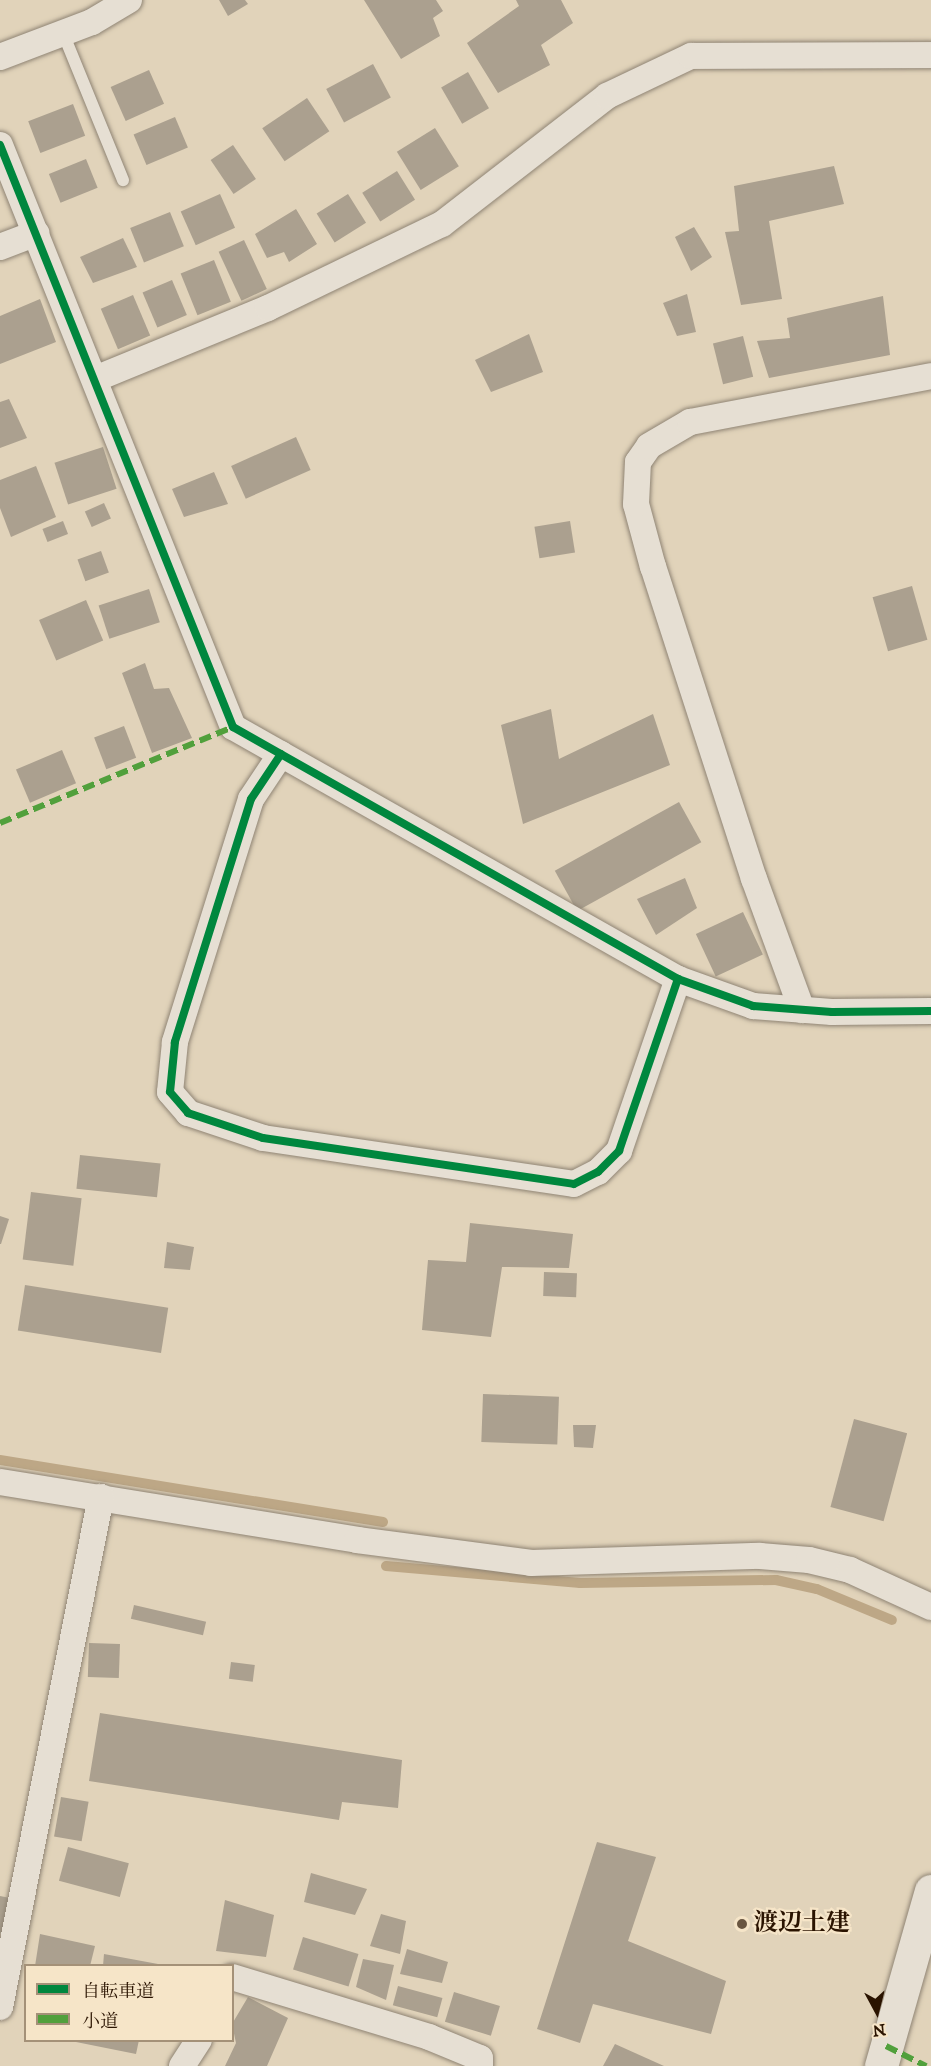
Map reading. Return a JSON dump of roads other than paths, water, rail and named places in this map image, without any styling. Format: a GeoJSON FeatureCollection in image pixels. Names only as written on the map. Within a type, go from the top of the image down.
{"type":"FeatureCollection","features":[{"type":"Feature","properties":{"kind":"main road"},"geometry":{"type":"LineString","coordinates":[[881,2066],[931,1891]]}},
{"type":"Feature","properties":{"kind":"street"},"geometry":{"type":"LineString","coordinates":[[0,57],[63,33],[129,0]]}},
{"type":"Feature","properties":{"kind":"street"},"geometry":{"type":"LineString","coordinates":[[95,379],[268,308],[442,224],[607,96],[691,56],[931,56]]}},
{"type":"Feature","properties":{"kind":"street"},"geometry":{"type":"LineString","coordinates":[[0,145],[233,727],[678,979],[753,1006],[802,1010],[931,1011]]}},
{"type":"Feature","properties":{"kind":"street"},"geometry":{"type":"LineString","coordinates":[[0,247],[36,233]]}},
{"type":"Feature","properties":{"kind":"street"},"geometry":{"type":"LineString","coordinates":[[802,1010],[754,879],[653,567],[636,504],[638,462],[649,446],[690,422],[931,376]]}},
{"type":"Feature","properties":{"kind":"street"},"geometry":{"type":"LineString","coordinates":[[281,754],[250,799],[176,1042],[170,1092],[188,1113],[263,1137],[574,1184],[598,1172],[619,1151],[678,979]]}},
{"type":"Feature","properties":{"kind":"street"},"geometry":{"type":"LineString","coordinates":[[0,1482],[357,1540],[531,1563],[760,1556],[809,1560],[850,1570],[931,1607]]}},
{"type":"Feature","properties":{"kind":"street"},"geometry":{"type":"LineString","coordinates":[[0,2007],[4,1954],[101,1497]]}},
{"type":"Feature","properties":{"kind":"street"},"geometry":{"type":"LineString","coordinates":[[234,1978],[308,1997],[429,2037],[480,2058],[480,2066]]}},
{"type":"Feature","properties":{"kind":"street"},"geometry":{"type":"LineString","coordinates":[[182,2066],[198,2042]]}},
{"type":"Feature","properties":{"kind":"lane"},"geometry":{"type":"LineString","coordinates":[[63,33],[123,180]]}},
{"type":"Feature","properties":{"kind":"waterway"},"geometry":{"type":"LineString","coordinates":[[0,1460],[383,1522]]}},
{"type":"Feature","properties":{"kind":"waterway"},"geometry":{"type":"LineString","coordinates":[[386,1566],[580,1583],[776,1580],[817,1589],[892,1620]]}},
{"type":"Feature","properties":{"kind":"place","name":"渡辺土建"},"geometry":{"type":"Point","coordinates":[742,1924]}}]}
